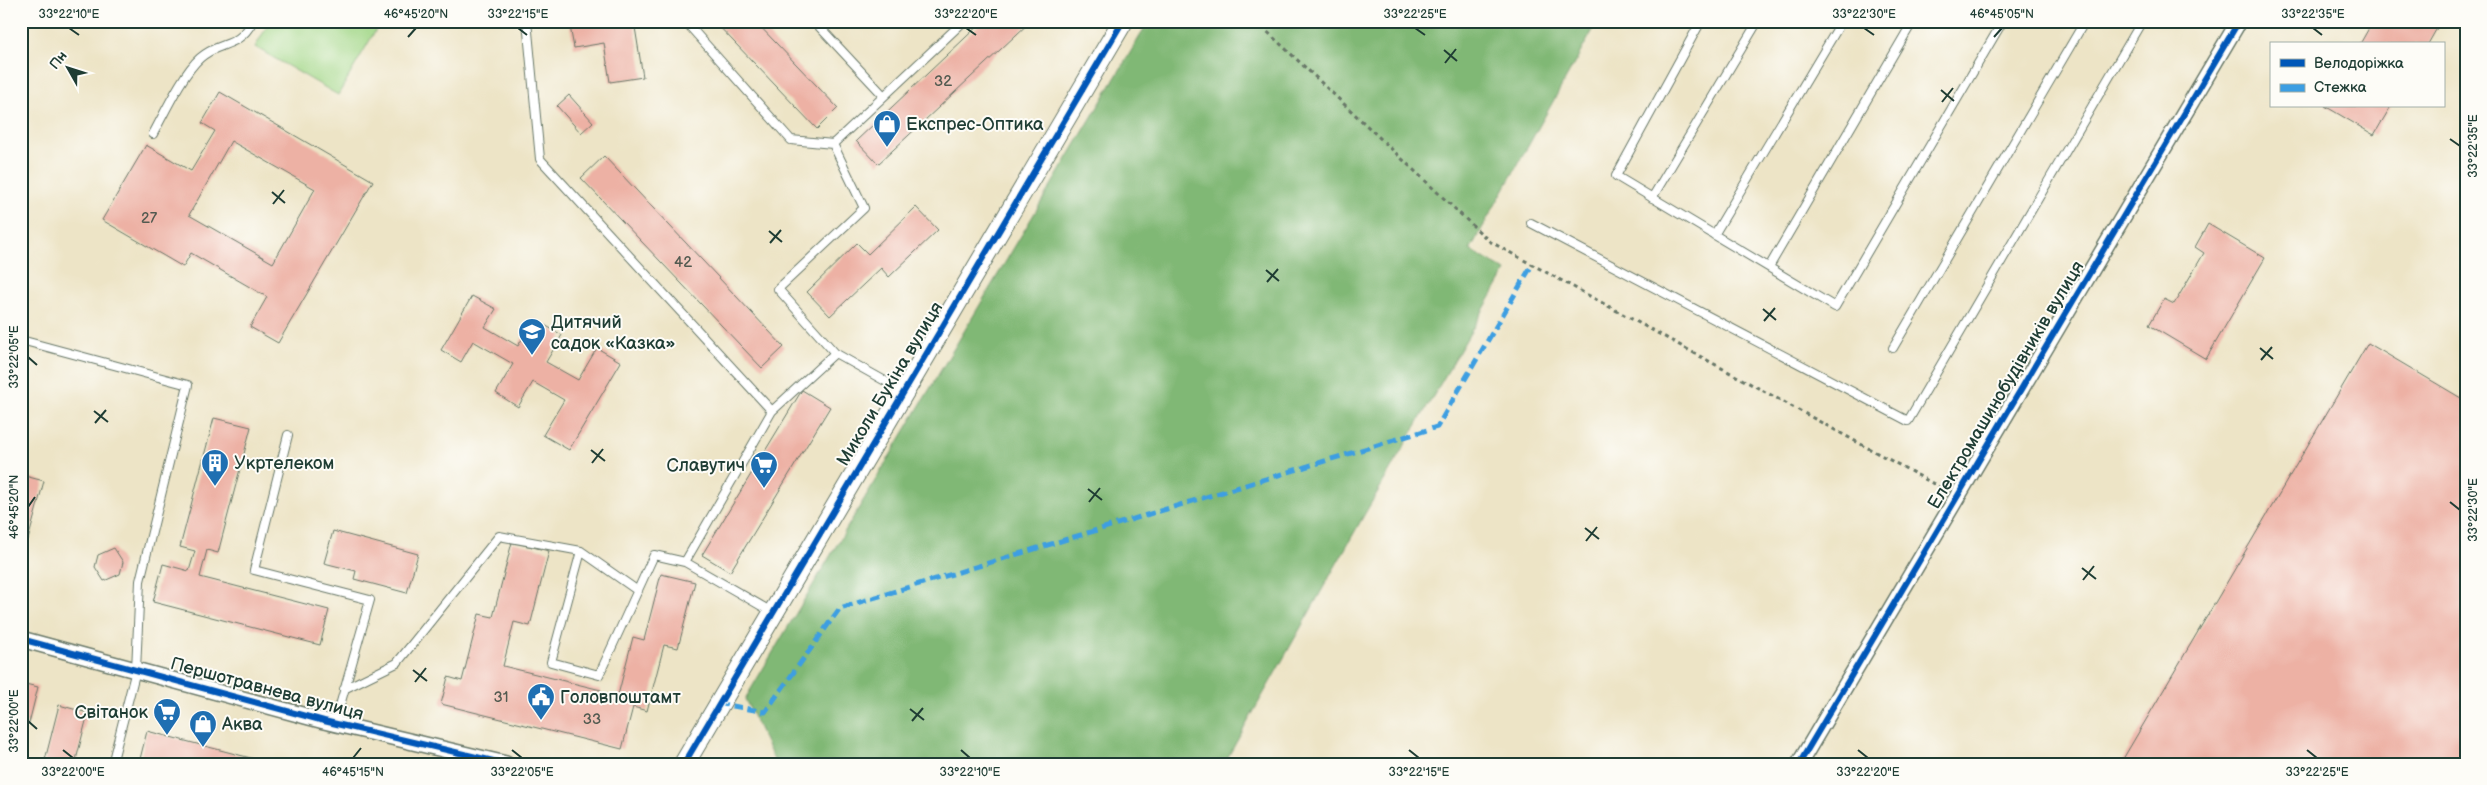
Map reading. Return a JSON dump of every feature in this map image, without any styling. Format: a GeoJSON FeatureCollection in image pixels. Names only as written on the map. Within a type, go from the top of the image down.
{"type":"FeatureCollection","features":[{"type":"Feature","properties":{"kind":"street","name":"Миколи Букіна вулиця"},"geometry":{"type":"LineString","coordinates":[[684,764],[772,612],[1123,21]]}},
{"type":"Feature","properties":{"kind":"street","name":"Електромашинобудівників вулиця"},"geometry":{"type":"LineString","coordinates":[[1798,764],[2239,21]]}},
{"type":"Feature","properties":{"kind":"street","name":"Першотравнева вулиця"},"geometry":{"type":"LineString","coordinates":[[21,639],[335,723],[506,764]]}},
{"type":"Feature","properties":{"kind":"lane"},"geometry":{"type":"LineString","coordinates":[[153,134],[191,68],[201,57],[242,37],[253,21]]}},
{"type":"Feature","properties":{"kind":"lane"},"geometry":{"type":"LineString","coordinates":[[527,21],[540,159],[772,411]]}},
{"type":"Feature","properties":{"kind":"lane"},"geometry":{"type":"LineString","coordinates":[[685,21],[791,140],[833,144],[964,21]]}},
{"type":"Feature","properties":{"kind":"lane"},"geometry":{"type":"LineString","coordinates":[[814,21],[884,96]]}},
{"type":"Feature","properties":{"kind":"lane"},"geometry":{"type":"LineString","coordinates":[[1701,21],[1616,176],[1836,307],[2003,21]]}},
{"type":"Feature","properties":{"kind":"lane"},"geometry":{"type":"LineString","coordinates":[[1652,198],[1758,21]]}},
{"type":"Feature","properties":{"kind":"lane"},"geometry":{"type":"LineString","coordinates":[[1714,235],[1842,21]]}},
{"type":"Feature","properties":{"kind":"lane"},"geometry":{"type":"LineString","coordinates":[[1769,267],[1913,21]]}},
{"type":"Feature","properties":{"kind":"lane"},"geometry":{"type":"LineString","coordinates":[[1893,348],[2085,21]]}},
{"type":"Feature","properties":{"kind":"lane"},"geometry":{"type":"LineString","coordinates":[[1531,223],[1908,421],[2142,21]]}},
{"type":"Feature","properties":{"kind":"lane"},"geometry":{"type":"LineString","coordinates":[[833,144],[864,208],[778,289],[835,353],[903,391]]}},
{"type":"Feature","properties":{"kind":"lane"},"geometry":{"type":"LineString","coordinates":[[21,340],[188,385],[140,581],[136,670],[112,764]]}},
{"type":"Feature","properties":{"kind":"lane"},"geometry":{"type":"LineString","coordinates":[[685,562],[772,411],[835,353]]}},
{"type":"Feature","properties":{"kind":"lane"},"geometry":{"type":"LineString","coordinates":[[288,435],[254,570],[370,600],[335,723]]}},
{"type":"Feature","properties":{"kind":"lane"},"geometry":{"type":"LineString","coordinates":[[344,690],[397,663],[499,536],[581,552],[638,591]]}},
{"type":"Feature","properties":{"kind":"lane"},"geometry":{"type":"LineString","coordinates":[[581,552],[551,662],[599,675],[654,555],[685,562],[772,612]]}},
{"type":"Feature","properties":{"kind":"path"},"geometry":{"type":"LineString","coordinates":[[1256,21],[1488,241],[1957,496]]}},
{"type":"Feature","properties":{"kind":"green space"},"geometry":{"type":"Polygon","coordinates":[[[270,21],[381,21],[338,95],[255,47],[270,21]]]}},
{"type":"Feature","properties":{"kind":"green space"},"geometry":{"type":"Polygon","coordinates":[[[1149,21],[1598,21],[1470,250],[1506,271],[1363,517],[1224,764],[776,764],[745,699],[1149,21]]]}},
{"type":"Feature","properties":{"kind":"building"},"geometry":{"type":"Polygon","coordinates":[[[569,21],[634,21],[643,77],[610,82],[604,43],[574,48],[569,21]]]}},
{"type":"Feature","properties":{"kind":"building"},"geometry":{"type":"Polygon","coordinates":[[[714,21],[755,21],[838,108],[817,129],[714,21]]]}},
{"type":"Feature","properties":{"kind":"building"},"geometry":{"type":"Polygon","coordinates":[[[983,21],[1031,21],[878,164],[856,141],[983,21]]]}},
{"type":"Feature","properties":{"kind":"building"},"geometry":{"type":"Polygon","coordinates":[[[2373,21],[2441,21],[2429,42],[2361,42],[2373,21]]]}},
{"type":"Feature","properties":{"kind":"building"},"geometry":{"type":"Polygon","coordinates":[[[220,92],[373,181],[278,343],[250,327],[267,297],[191,253],[183,267],[102,220],[146,145],[191,171],[215,131],[202,123],[220,92]],[[231,141],[189,215],[273,263],[315,189],[231,141]]]}},
{"type":"Feature","properties":{"kind":"building"},"geometry":{"type":"Polygon","coordinates":[[[569,95],[593,122],[581,133],[557,106],[569,95]]]}},
{"type":"Feature","properties":{"kind":"building"},"geometry":{"type":"Polygon","coordinates":[[[2328,108],[2390,108],[2374,135],[2328,108]]]}},
{"type":"Feature","properties":{"kind":"building"},"geometry":{"type":"Polygon","coordinates":[[[604,156],[784,347],[762,368],[581,178],[604,156]]]}},
{"type":"Feature","properties":{"kind":"building"},"geometry":{"type":"Polygon","coordinates":[[[916,207],[938,230],[889,277],[881,268],[830,316],[807,292],[857,243],[868,254],[916,207]]]}},
{"type":"Feature","properties":{"kind":"building"},"geometry":{"type":"Polygon","coordinates":[[[2208,224],[2265,258],[2206,359],[2149,325],[2164,299],[2174,304],[2204,253],[2195,247],[2208,224]]]}},
{"type":"Feature","properties":{"kind":"building"},"geometry":{"type":"Polygon","coordinates":[[[472,296],[496,309],[485,327],[518,346],[534,319],[562,335],[546,362],[578,380],[597,348],[621,362],[569,450],[543,435],[564,400],[533,382],[518,407],[496,393],[513,364],[473,341],[461,362],[441,350],[472,296]]]}},
{"type":"Feature","properties":{"kind":"building"},"geometry":{"type":"Polygon","coordinates":[[[2368,343],[2466,401],[2466,764],[2120,764],[2368,343]]]}},
{"type":"Feature","properties":{"kind":"building"},"geometry":{"type":"Polygon","coordinates":[[[802,390],[830,407],[730,572],[702,555],[802,390]]]}},
{"type":"Feature","properties":{"kind":"building","name":"Укртелеком"},"geometry":{"type":"Polygon","coordinates":[[[214,418],[251,427],[218,553],[207,550],[200,577],[329,610],[320,645],[153,602],[163,564],[189,571],[195,551],[180,547],[214,418]]]}},
{"type":"Feature","properties":{"kind":"building"},"geometry":{"type":"Polygon","coordinates":[[[21,475],[44,481],[28,540],[21,538],[21,475]]]}},
{"type":"Feature","properties":{"kind":"building"},"geometry":{"type":"Polygon","coordinates":[[[333,531],[418,554],[407,593],[354,579],[356,571],[324,563],[333,531]]]}},
{"type":"Feature","properties":{"kind":"building"},"geometry":{"type":"Polygon","coordinates":[[[512,542],[549,551],[530,626],[514,622],[503,666],[601,690],[598,698],[616,703],[633,637],[644,640],[661,574],[695,582],[678,648],[664,645],[647,711],[633,707],[622,749],[441,704],[448,677],[462,681],[479,614],[493,617],[512,542]]]}},
{"type":"Feature","properties":{"kind":"building"},"geometry":{"type":"Polygon","coordinates":[[[114,548],[123,562],[120,574],[104,581],[95,567],[98,555],[114,548]]]}},
{"type":"Feature","properties":{"kind":"building"},"geometry":{"type":"Polygon","coordinates":[[[21,683],[38,687],[29,723],[21,721],[21,683]]]}},
{"type":"Feature","properties":{"kind":"building"},"geometry":{"type":"Polygon","coordinates":[[[59,705],[88,713],[75,764],[44,764],[59,705]]]}},
{"type":"Feature","properties":{"kind":"building"},"geometry":{"type":"Polygon","coordinates":[[[147,731],[270,763],[270,764],[139,763],[147,731]]]}},
{"type":"Feature","properties":{"kind":"marked path"},"geometry":{"type":"LineString","coordinates":[[717,703],[765,712],[840,608],[1437,427],[1532,265]]}},
{"type":"Feature","properties":{"kind":"cycle path"},"geometry":{"type":"LineString","coordinates":[[684,764],[1123,21]]}},
{"type":"Feature","properties":{"kind":"cycle path"},"geometry":{"type":"LineString","coordinates":[[1799,764],[2239,21]]}},
{"type":"Feature","properties":{"kind":"cycle path"},"geometry":{"type":"LineString","coordinates":[[21,639],[324,721],[506,764]]}},
{"type":"Feature","properties":{"kind":"place","name":"Експрес-Оптика"},"geometry":{"type":"Point","coordinates":[887,148]}},
{"type":"Feature","properties":{"kind":"place","name":"Дитячий садок «Казка»"},"geometry":{"type":"Point","coordinates":[532,356]}},
{"type":"Feature","properties":{"kind":"place","name":"Укртелеком"},"geometry":{"type":"Point","coordinates":[215,487]}},
{"type":"Feature","properties":{"kind":"place","name":"Славутич"},"geometry":{"type":"Point","coordinates":[764,489]}},
{"type":"Feature","properties":{"kind":"place","name":"Головпоштамт"},"geometry":{"type":"Point","coordinates":[541,721]}},
{"type":"Feature","properties":{"kind":"place","name":"Свiтанок"},"geometry":{"type":"Point","coordinates":[167,736]}},
{"type":"Feature","properties":{"kind":"place","name":"Аква"},"geometry":{"type":"Point","coordinates":[203,748]}}]}
